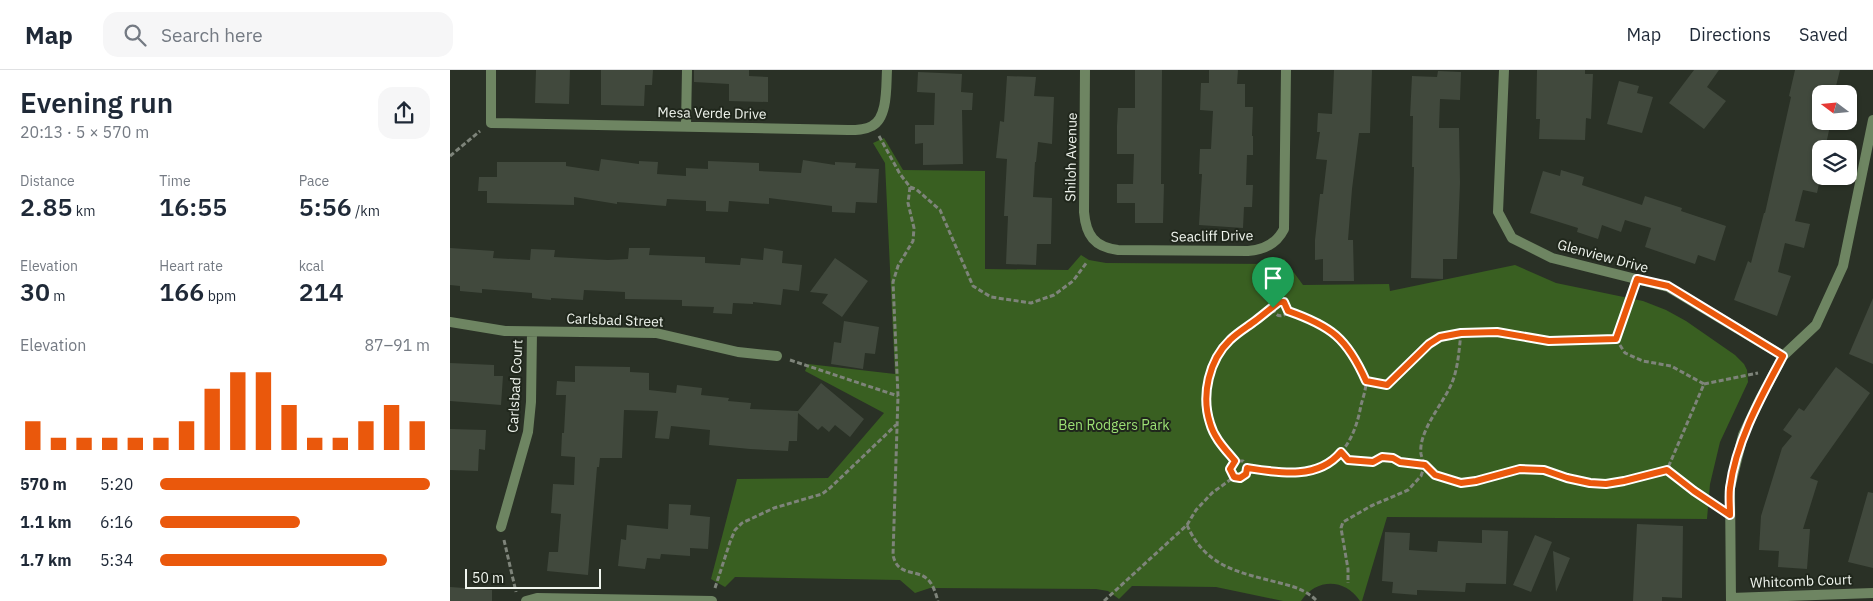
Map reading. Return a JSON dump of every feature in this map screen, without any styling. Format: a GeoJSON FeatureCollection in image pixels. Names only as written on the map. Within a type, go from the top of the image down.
{"type":"FeatureCollection","features":[{"type":"Feature","properties":{"kind":"street"},"geometry":{"type":"LineString","coordinates":[[491,70],[491,123]]}},
{"type":"Feature","properties":{"kind":"street"},"geometry":{"type":"LineString","coordinates":[[686,126],[687,70]]}},
{"type":"Feature","properties":{"kind":"street"},"geometry":{"type":"LineString","coordinates":[[873,126],[880,117],[886,100],[887,70]]}},
{"type":"Feature","properties":{"kind":"street","name":"Shiloh Avenue"},"geometry":{"type":"LineString","coordinates":[[1086,70],[1084,212],[1086,226],[1090,236],[1095,241]]}},
{"type":"Feature","properties":{"kind":"street","name":"Seacliff Drive"},"geometry":{"type":"LineString","coordinates":[[1095,241],[1102,246],[1118,250],[1248,251],[1262,249],[1276,240],[1281,234],[1285,222],[1286,70]]}},
{"type":"Feature","properties":{"kind":"street","name":"Glenview Drive"},"geometry":{"type":"LineString","coordinates":[[1504,70],[1498,212],[1512,238],[1552,258],[1668,286],[1783,356]]}},
{"type":"Feature","properties":{"kind":"street"},"geometry":{"type":"LineString","coordinates":[[1731,599],[1730,488],[1743,436],[1783,356],[1816,325],[1843,266],[1873,120]]}},
{"type":"Feature","properties":{"kind":"street","name":"Mesa Verde Drive"},"geometry":{"type":"LineString","coordinates":[[491,123],[848,130],[873,126]]}},
{"type":"Feature","properties":{"kind":"street","name":"Carlsbad Street"},"geometry":{"type":"LineString","coordinates":[[450,322],[497,330],[532,332],[656,333],[738,352],[777,356]]}},
{"type":"Feature","properties":{"kind":"street","name":"Carlsbad Court"},"geometry":{"type":"LineString","coordinates":[[501,527],[528,432],[531,402],[532,332]]}},
{"type":"Feature","properties":{"kind":"street","name":"Whitcomb Court"},"geometry":{"type":"LineString","coordinates":[[1731,599],[1873,593]]}},
{"type":"Feature","properties":{"kind":"street"},"geometry":{"type":"LineString","coordinates":[[526,601],[537,598],[712,600]]}},
{"type":"Feature","properties":{"kind":"path"},"geometry":{"type":"LineString","coordinates":[[450,156],[491,123]]}},
{"type":"Feature","properties":{"kind":"path"},"geometry":{"type":"LineString","coordinates":[[873,126],[900,174],[910,187],[916,189],[940,210],[973,286],[990,298],[1031,303],[1054,295],[1073,281],[1087,262]]}},
{"type":"Feature","properties":{"kind":"path"},"geometry":{"type":"LineString","coordinates":[[910,187],[908,203],[914,228],[912,241],[898,266],[893,282],[898,396],[893,555],[894,562],[898,568],[920,575],[929,581],[938,601]]}},
{"type":"Feature","properties":{"kind":"path"},"geometry":{"type":"LineString","coordinates":[[1235,461],[1218,440],[1210,422],[1207,386],[1210,371],[1230,340],[1279,302],[1278,289],[1266,266]]}},
{"type":"Feature","properties":{"kind":"path"},"geometry":{"type":"LineString","coordinates":[[1616,339],[1637,279]]}},
{"type":"Feature","properties":{"kind":"path"},"geometry":{"type":"LineString","coordinates":[[1247,468],[1289,474],[1312,470],[1335,460],[1349,443],[1358,424],[1366,381],[1356,357],[1337,335],[1314,320],[1288,311],[1284,302],[1279,302]]}},
{"type":"Feature","properties":{"kind":"path"},"geometry":{"type":"LineString","coordinates":[[1273,308],[1274,313],[1282,316],[1288,311]]}},
{"type":"Feature","properties":{"kind":"path"},"geometry":{"type":"LineString","coordinates":[[1366,381],[1387,385],[1429,344],[1440,337],[1461,333],[1497,332],[1549,341],[1616,339]]}},
{"type":"Feature","properties":{"kind":"path"},"geometry":{"type":"LineString","coordinates":[[1461,333],[1452,384],[1422,438],[1421,453],[1425,465],[1435,475],[1461,483],[1476,481],[1520,469],[1544,470],[1567,478],[1606,484],[1667,470]]}},
{"type":"Feature","properties":{"kind":"path"},"geometry":{"type":"LineString","coordinates":[[1616,339],[1625,353],[1642,361],[1670,366],[1704,384],[1775,370]]}},
{"type":"Feature","properties":{"kind":"path"},"geometry":{"type":"LineString","coordinates":[[777,356],[898,396]]}},
{"type":"Feature","properties":{"kind":"path"},"geometry":{"type":"LineString","coordinates":[[1667,470],[1704,384]]}},
{"type":"Feature","properties":{"kind":"path"},"geometry":{"type":"LineString","coordinates":[[712,600],[730,542],[735,530],[742,523],[774,508],[826,491],[898,422]]}},
{"type":"Feature","properties":{"kind":"path"},"geometry":{"type":"LineString","coordinates":[[1341,452],[1348,460],[1373,462],[1382,457],[1393,458],[1400,462],[1425,465]]}},
{"type":"Feature","properties":{"kind":"path"},"geometry":{"type":"LineString","coordinates":[[1104,601],[1187,525],[1196,510],[1206,499],[1234,477],[1240,478],[1246,474],[1247,468],[1243,461],[1235,461]]}},
{"type":"Feature","properties":{"kind":"path"},"geometry":{"type":"LineString","coordinates":[[1234,477],[1230,469],[1235,461]]}},
{"type":"Feature","properties":{"kind":"path"},"geometry":{"type":"LineString","coordinates":[[1348,583],[1348,569],[1341,528],[1343,522],[1371,506],[1408,490],[1421,476],[1425,465]]}},
{"type":"Feature","properties":{"kind":"path"},"geometry":{"type":"LineString","coordinates":[[1667,470],[1730,515]]}},
{"type":"Feature","properties":{"kind":"path"},"geometry":{"type":"LineString","coordinates":[[1187,525],[1194,540],[1208,555],[1229,569],[1300,588],[1317,601]]}},
{"type":"Feature","properties":{"kind":"path"},"geometry":{"type":"LineString","coordinates":[[501,527],[518,601]]}},
{"type":"Feature","properties":{"kind":"green space","name":"Ben Rodgers Park"},"geometry":{"type":"Polygon","coordinates":[[[884,138],[903,170],[985,171],[985,269],[1068,270],[1081,255],[1089,260],[1106,263],[1275,264],[1284,259],[1303,285],[1389,284],[1390,291],[1515,265],[1556,283],[1643,301],[1666,310],[1686,321],[1735,355],[1747,370],[1748,382],[1720,442],[1710,484],[1707,519],[1387,517],[1362,601],[1347,588],[1330,584],[1314,588],[1301,601],[1283,601],[1216,587],[1132,586],[1119,599],[1108,591],[1096,589],[930,588],[915,593],[900,580],[735,577],[725,587],[711,579],[737,479],[828,478],[884,413],[805,371],[808,364],[895,374],[885,163],[873,143],[884,138]]]}},
{"type":"Feature","properties":{"kind":"building"},"geometry":{"type":"Polygon","coordinates":[[[536,70],[570,70],[569,104],[535,103],[536,70]]]}},
{"type":"Feature","properties":{"kind":"building"},"geometry":{"type":"Polygon","coordinates":[[[601,70],[653,70],[652,85],[645,85],[644,106],[601,105],[601,70]]]}},
{"type":"Feature","properties":{"kind":"building"},"geometry":{"type":"Polygon","coordinates":[[[694,70],[749,70],[749,76],[768,77],[768,102],[729,101],[729,84],[694,82],[694,70]]]}},
{"type":"Feature","properties":{"kind":"building"},"geometry":{"type":"Polygon","coordinates":[[[1135,70],[1162,70],[1161,184],[1164,184],[1163,223],[1135,223],[1135,203],[1117,203],[1117,184],[1133,184],[1134,154],[1117,154],[1117,126],[1118,108],[1135,108],[1135,70]]]}},
{"type":"Feature","properties":{"kind":"building"},"geometry":{"type":"Polygon","coordinates":[[[1209,70],[1238,70],[1237,84],[1245,84],[1245,107],[1253,107],[1253,155],[1247,155],[1246,185],[1253,185],[1252,207],[1244,207],[1243,228],[1199,225],[1202,174],[1199,174],[1200,149],[1211,149],[1213,111],[1200,110],[1201,83],[1209,83],[1209,70]]]}},
{"type":"Feature","properties":{"kind":"building"},"geometry":{"type":"Polygon","coordinates":[[[1334,70],[1372,70],[1370,133],[1359,133],[1352,189],[1348,240],[1353,240],[1354,281],[1323,281],[1323,259],[1315,260],[1315,240],[1320,194],[1323,194],[1327,160],[1316,159],[1320,132],[1317,132],[1318,113],[1332,114],[1334,70]]]}},
{"type":"Feature","properties":{"kind":"building"},"geometry":{"type":"Polygon","coordinates":[[[1537,70],[1585,70],[1585,74],[1593,74],[1591,119],[1586,118],[1585,140],[1539,139],[1540,119],[1536,119],[1537,70]]]}},
{"type":"Feature","properties":{"kind":"building"},"geometry":{"type":"Polygon","coordinates":[[[1694,70],[1719,70],[1707,87],[1726,101],[1704,129],[1669,103],[1694,70]]]}},
{"type":"Feature","properties":{"kind":"building"},"geometry":{"type":"Polygon","coordinates":[[[1795,70],[1840,70],[1836,85],[1812,85],[1812,130],[1829,130],[1827,140],[1812,140],[1812,185],[1819,185],[1817,193],[1803,190],[1795,221],[1810,224],[1804,248],[1785,243],[1778,272],[1791,276],[1777,316],[1734,300],[1748,261],[1751,263],[1765,213],[1791,97],[1789,96],[1795,70]]]}},
{"type":"Feature","properties":{"kind":"building"},"geometry":{"type":"Polygon","coordinates":[[[1438,71],[1461,72],[1460,100],[1440,99],[1439,128],[1459,128],[1460,183],[1457,259],[1443,259],[1443,279],[1411,278],[1414,167],[1412,167],[1413,116],[1410,116],[1412,76],[1437,77],[1438,71]]]}},
{"type":"Feature","properties":{"kind":"building"},"geometry":{"type":"Polygon","coordinates":[[[918,72],[962,74],[961,92],[973,93],[972,110],[962,110],[963,164],[923,165],[923,143],[915,144],[915,125],[934,125],[935,93],[917,92],[918,72]]]}},
{"type":"Feature","properties":{"kind":"building"},"geometry":{"type":"Polygon","coordinates":[[[1007,76],[1036,77],[1034,96],[1054,97],[1052,144],[1038,142],[1033,197],[1052,198],[1051,244],[1037,244],[1036,265],[1006,264],[1008,216],[1004,216],[1007,159],[996,158],[1000,121],[1004,122],[1007,76]]]}},
{"type":"Feature","properties":{"kind":"building"},"geometry":{"type":"Polygon","coordinates":[[[1619,81],[1639,86],[1637,93],[1653,97],[1642,133],[1607,124],[1619,81]]]}},
{"type":"Feature","properties":{"kind":"building"},"geometry":{"type":"Polygon","coordinates":[[[601,159],[639,164],[639,161],[658,162],[657,174],[686,176],[686,168],[708,169],[708,161],[759,163],[759,171],[801,173],[803,160],[835,165],[835,162],[856,163],[855,168],[879,169],[877,203],[856,202],[855,213],[832,212],[832,206],[769,198],[769,204],[729,201],[728,212],[706,211],[706,201],[667,199],[666,206],[617,202],[617,204],[574,197],[574,205],[487,203],[487,191],[478,191],[479,177],[497,177],[497,162],[566,162],[566,166],[599,171],[601,159]]]}},
{"type":"Feature","properties":{"kind":"building"},"geometry":{"type":"Polygon","coordinates":[[[1561,170],[1584,177],[1582,185],[1642,205],[1645,196],[1682,208],[1681,211],[1726,226],[1715,261],[1698,255],[1695,264],[1645,247],[1651,228],[1625,220],[1621,232],[1602,225],[1598,239],[1577,232],[1578,228],[1530,213],[1543,171],[1560,176],[1561,170]]]}},
{"type":"Feature","properties":{"kind":"building"},"geometry":{"type":"Polygon","coordinates":[[[450,248],[494,251],[493,258],[530,260],[531,249],[555,250],[554,257],[608,260],[628,259],[629,248],[650,248],[649,255],[705,257],[705,263],[740,265],[741,258],[763,260],[764,248],[783,251],[782,263],[802,265],[799,291],[783,289],[781,305],[753,302],[753,304],[733,303],[732,314],[713,313],[714,307],[682,306],[682,300],[625,299],[625,292],[584,290],[583,300],[551,298],[551,300],[532,298],[532,293],[482,289],[482,293],[460,291],[460,286],[450,285],[450,248]]]}},
{"type":"Feature","properties":{"kind":"building"},"geometry":{"type":"Polygon","coordinates":[[[835,258],[868,281],[842,317],[822,303],[828,294],[810,292],[835,258]]]}},
{"type":"Feature","properties":{"kind":"building"},"geometry":{"type":"Polygon","coordinates":[[[1873,298],[1873,364],[1849,354],[1873,298]]]}},
{"type":"Feature","properties":{"kind":"building"},"geometry":{"type":"Polygon","coordinates":[[[844,321],[879,327],[875,354],[865,353],[863,369],[831,364],[834,342],[841,343],[844,321]]]}},
{"type":"Feature","properties":{"kind":"building"},"geometry":{"type":"Polygon","coordinates":[[[450,363],[494,365],[494,376],[503,376],[501,405],[450,401],[450,363]]]}},
{"type":"Feature","properties":{"kind":"building"},"geometry":{"type":"Polygon","coordinates":[[[575,366],[630,367],[630,372],[649,373],[649,390],[676,393],[677,385],[702,388],[701,395],[729,398],[728,401],[751,403],[750,409],[798,411],[821,383],[864,419],[850,437],[835,425],[829,432],[822,426],[818,430],[798,413],[797,441],[789,441],[788,451],[709,445],[710,430],[671,426],[669,439],[655,438],[658,411],[624,410],[622,458],[600,458],[599,467],[597,467],[588,575],[547,571],[549,552],[558,552],[561,514],[551,513],[553,484],[574,485],[575,457],[561,456],[566,395],[556,395],[557,381],[575,382],[575,366]]]}},
{"type":"Feature","properties":{"kind":"building"},"geometry":{"type":"Polygon","coordinates":[[[1836,367],[1870,393],[1810,478],[1818,481],[1803,529],[1810,529],[1807,569],[1778,567],[1779,551],[1759,550],[1761,516],[1782,448],[1792,436],[1783,430],[1799,408],[1804,411],[1836,367]]]}},
{"type":"Feature","properties":{"kind":"building"},"geometry":{"type":"Polygon","coordinates":[[[450,429],[486,430],[485,450],[479,449],[478,471],[450,470],[450,429]]]}},
{"type":"Feature","properties":{"kind":"building"},"geometry":{"type":"Polygon","coordinates":[[[1868,492],[1873,493],[1873,568],[1848,562],[1868,492]]]}},
{"type":"Feature","properties":{"kind":"building"},"geometry":{"type":"Polygon","coordinates":[[[669,504],[691,505],[690,515],[710,517],[708,549],[690,548],[690,556],[661,554],[660,559],[647,558],[645,569],[618,566],[621,539],[626,540],[627,525],[668,529],[669,504]]]}},
{"type":"Feature","properties":{"kind":"building"},"geometry":{"type":"Polygon","coordinates":[[[1637,524],[1683,526],[1682,598],[1662,597],[1662,601],[1633,601],[1637,524]]]}},
{"type":"Feature","properties":{"kind":"building"},"geometry":{"type":"Polygon","coordinates":[[[1482,530],[1508,531],[1506,584],[1466,583],[1465,592],[1417,590],[1417,595],[1392,593],[1393,582],[1382,581],[1385,532],[1410,533],[1409,550],[1437,552],[1438,541],[1482,543],[1482,530]]]}},
{"type":"Feature","properties":{"kind":"building"},"geometry":{"type":"Polygon","coordinates":[[[1535,535],[1552,542],[1531,592],[1513,585],[1535,535]]]}},
{"type":"Feature","properties":{"kind":"building"},"geometry":{"type":"Polygon","coordinates":[[[1553,551],[1570,558],[1556,592],[1553,551]]]}},
{"type":"Feature","properties":{"kind":"building"},"geometry":{"type":"Polygon","coordinates":[[[450,587],[492,590],[492,601],[450,601],[450,587]]]}},
{"type":"Feature","properties":{"kind":"route"},"geometry":{"type":"LineString","coordinates":[[1637,279],[1668,286],[1783,356],[1743,436],[1730,488],[1730,515],[1667,470],[1606,484],[1590,483],[1532,468],[1520,469],[1476,481],[1461,483],[1435,475],[1425,465],[1400,462],[1393,458],[1382,457],[1373,462],[1348,460],[1341,452],[1335,460],[1312,470],[1289,474],[1247,468],[1246,474],[1240,478],[1234,477],[1230,469],[1235,461],[1218,440],[1210,422],[1207,386],[1210,371],[1230,340],[1273,308],[1279,302],[1284,302],[1288,311],[1314,320],[1337,335],[1356,357],[1366,381],[1387,385],[1429,344],[1440,337],[1461,333],[1497,332],[1549,341],[1616,339],[1637,279]]}}]}
